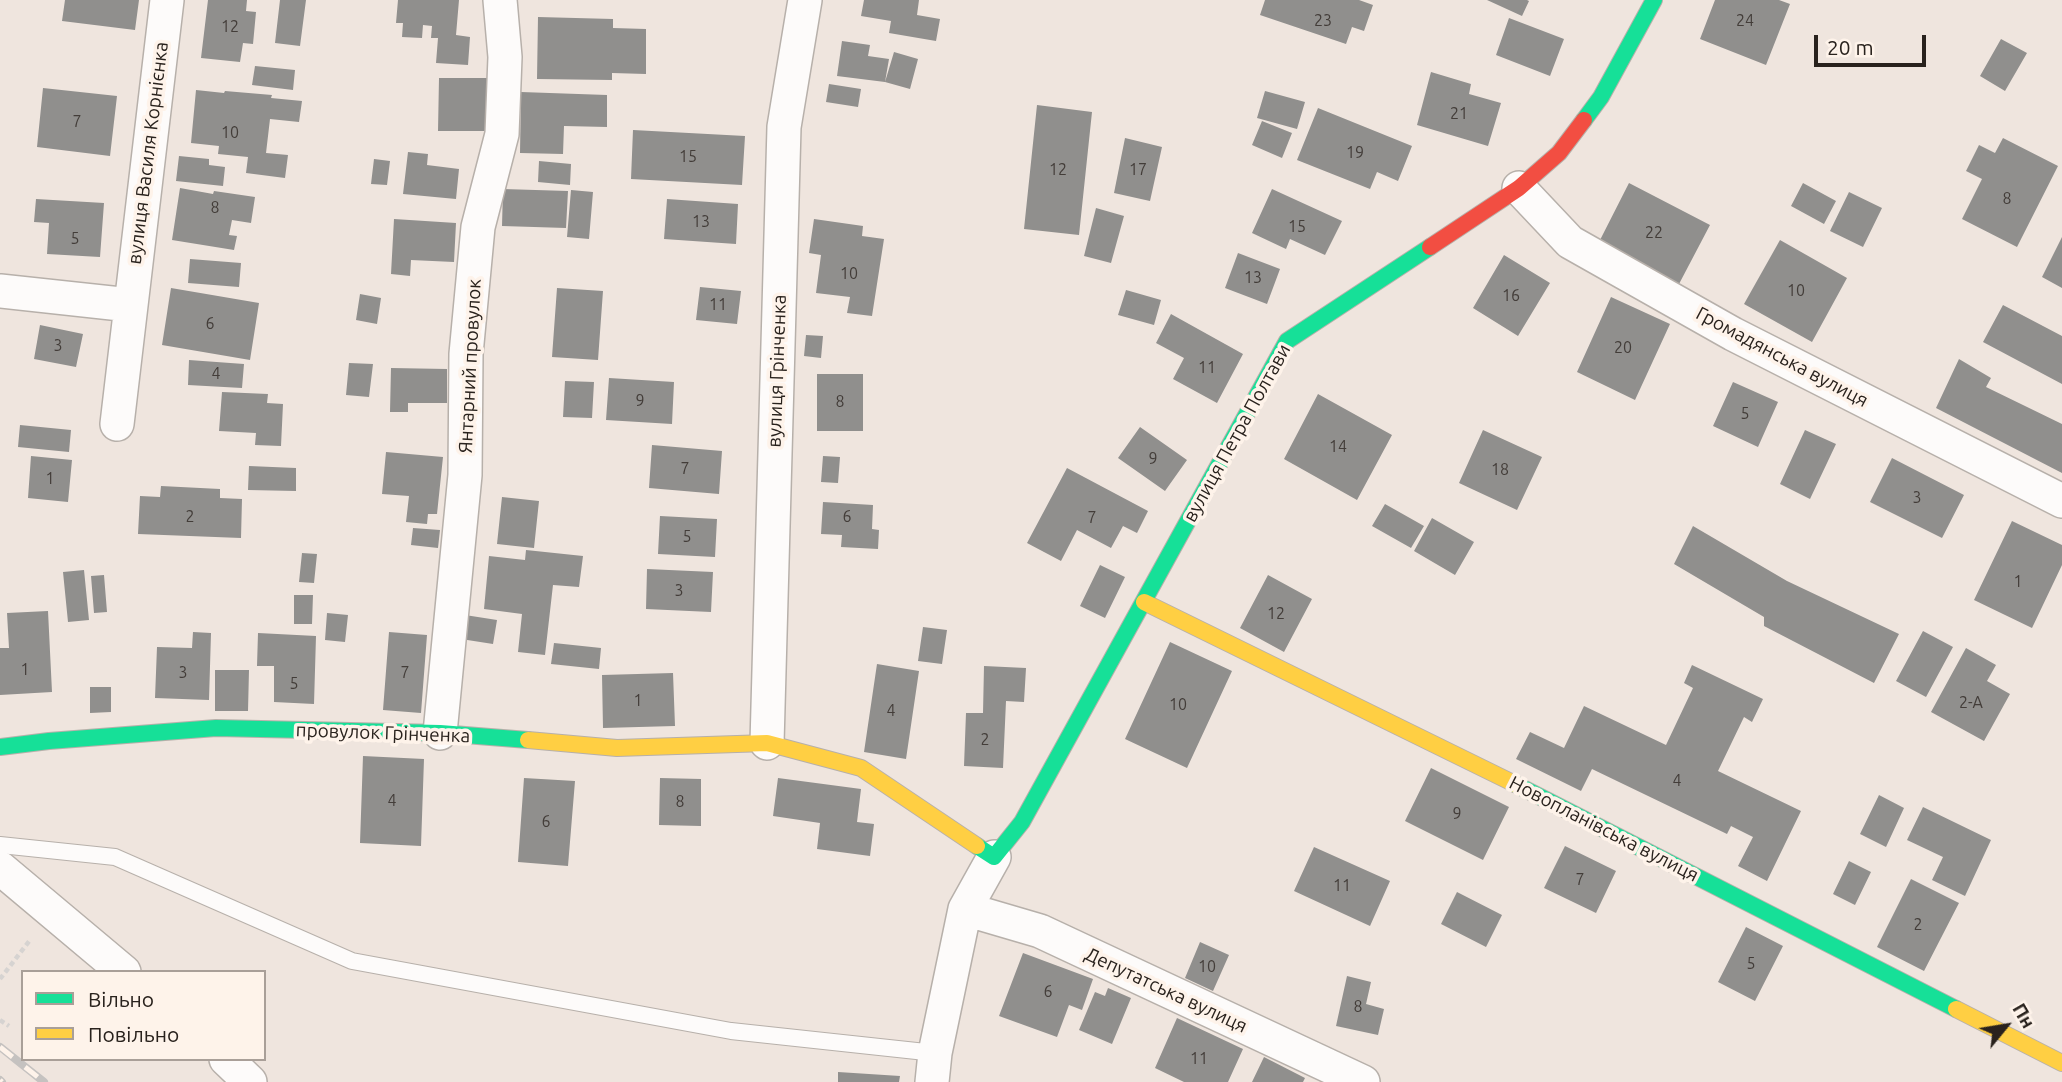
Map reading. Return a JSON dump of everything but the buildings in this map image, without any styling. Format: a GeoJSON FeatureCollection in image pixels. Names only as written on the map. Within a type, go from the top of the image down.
{"type":"FeatureCollection","features":[{"type":"Feature","properties":{"kind":"street","name":"вулиця Василя Корнієнка"},"geometry":{"type":"LineString","coordinates":[[117,424],[167,0]]}},
{"type":"Feature","properties":{"kind":"street","name":"Янтарний провулок"},"geometry":{"type":"LineString","coordinates":[[440,733],[465,475],[466,354],[478,228],[502,134],[505,57],[500,0]]}},
{"type":"Feature","properties":{"kind":"street","name":"вулиця Грінченка"},"geometry":{"type":"LineString","coordinates":[[767,743],[783,127],[805,0]]}},
{"type":"Feature","properties":{"kind":"street","name":"вулиця Петра Полтави"},"geometry":{"type":"LineString","coordinates":[[933,1067],[965,909],[994,857],[1022,822],[1287,341],[1519,188],[1559,153],[1601,97],[1654,0]]}},
{"type":"Feature","properties":{"kind":"street","name":"Громадянська вулиця"},"geometry":{"type":"LineString","coordinates":[[1519,188],[1570,242],[1733,334],[2062,501]]}},
{"type":"Feature","properties":{"kind":"street"},"geometry":{"type":"LineString","coordinates":[[0,290],[130,305]]}},
{"type":"Feature","properties":{"kind":"street","name":"Новопланівська вулиця"},"geometry":{"type":"LineString","coordinates":[[1144,602],[1567,810],[2062,1063]]}},
{"type":"Feature","properties":{"kind":"street","name":"провулок Грінченка"},"geometry":{"type":"LineString","coordinates":[[0,747],[216,728],[440,733],[617,748],[767,743]]}},
{"type":"Feature","properties":{"kind":"street"},"geometry":{"type":"LineString","coordinates":[[767,743],[861,768],[994,857]]}},
{"type":"Feature","properties":{"kind":"street"},"geometry":{"type":"LineString","coordinates":[[0,868],[122,970]]}},
{"type":"Feature","properties":{"kind":"street","name":"Депутатська вулиця"},"geometry":{"type":"LineString","coordinates":[[965,909],[1040,931],[1363,1082]]}},
{"type":"Feature","properties":{"kind":"street"},"geometry":{"type":"LineString","coordinates":[[228,1061],[250,1082]]}},
{"type":"Feature","properties":{"kind":"lane"},"geometry":{"type":"LineString","coordinates":[[0,845],[115,857],[352,961],[933,1067]]}},
{"type":"Feature","properties":{"kind":"path"},"geometry":{"type":"LineString","coordinates":[[0,979],[52,911]]}},
{"type":"Feature","properties":{"kind":"path"},"geometry":{"type":"LineString","coordinates":[[0,1020],[9,1027]]}},
{"type":"Feature","properties":{"kind":"railway"},"geometry":{"type":"LineString","coordinates":[[0,1047],[44,1082]]}},
{"type":"Feature","properties":{"kind":"traffic: fast"},"geometry":{"type":"LineString","coordinates":[[1584,120],[1601,97],[1654,0]]}},
{"type":"Feature","properties":{"kind":"traffic: fast"},"geometry":{"type":"LineString","coordinates":[[977,846],[994,857],[1022,822],[1287,341],[1430,247]]}},
{"type":"Feature","properties":{"kind":"traffic: fast"},"geometry":{"type":"LineString","coordinates":[[0,747],[216,728],[440,733],[528,740]]}},
{"type":"Feature","properties":{"kind":"traffic: fast"},"geometry":{"type":"LineString","coordinates":[[1515,784],[1956,1009]]}},
{"type":"Feature","properties":{"kind":"traffic: slow"},"geometry":{"type":"LineString","coordinates":[[1144,602],[1515,784]]}},
{"type":"Feature","properties":{"kind":"traffic: slow"},"geometry":{"type":"LineString","coordinates":[[528,740],[617,748],[767,743],[861,768],[977,846]]}},
{"type":"Feature","properties":{"kind":"traffic: slow"},"geometry":{"type":"LineString","coordinates":[[1956,1009],[2062,1063]]}},
{"type":"Feature","properties":{"kind":"traffic: jam"},"geometry":{"type":"LineString","coordinates":[[1430,247],[1519,188],[1559,153],[1584,120]]}}]}
